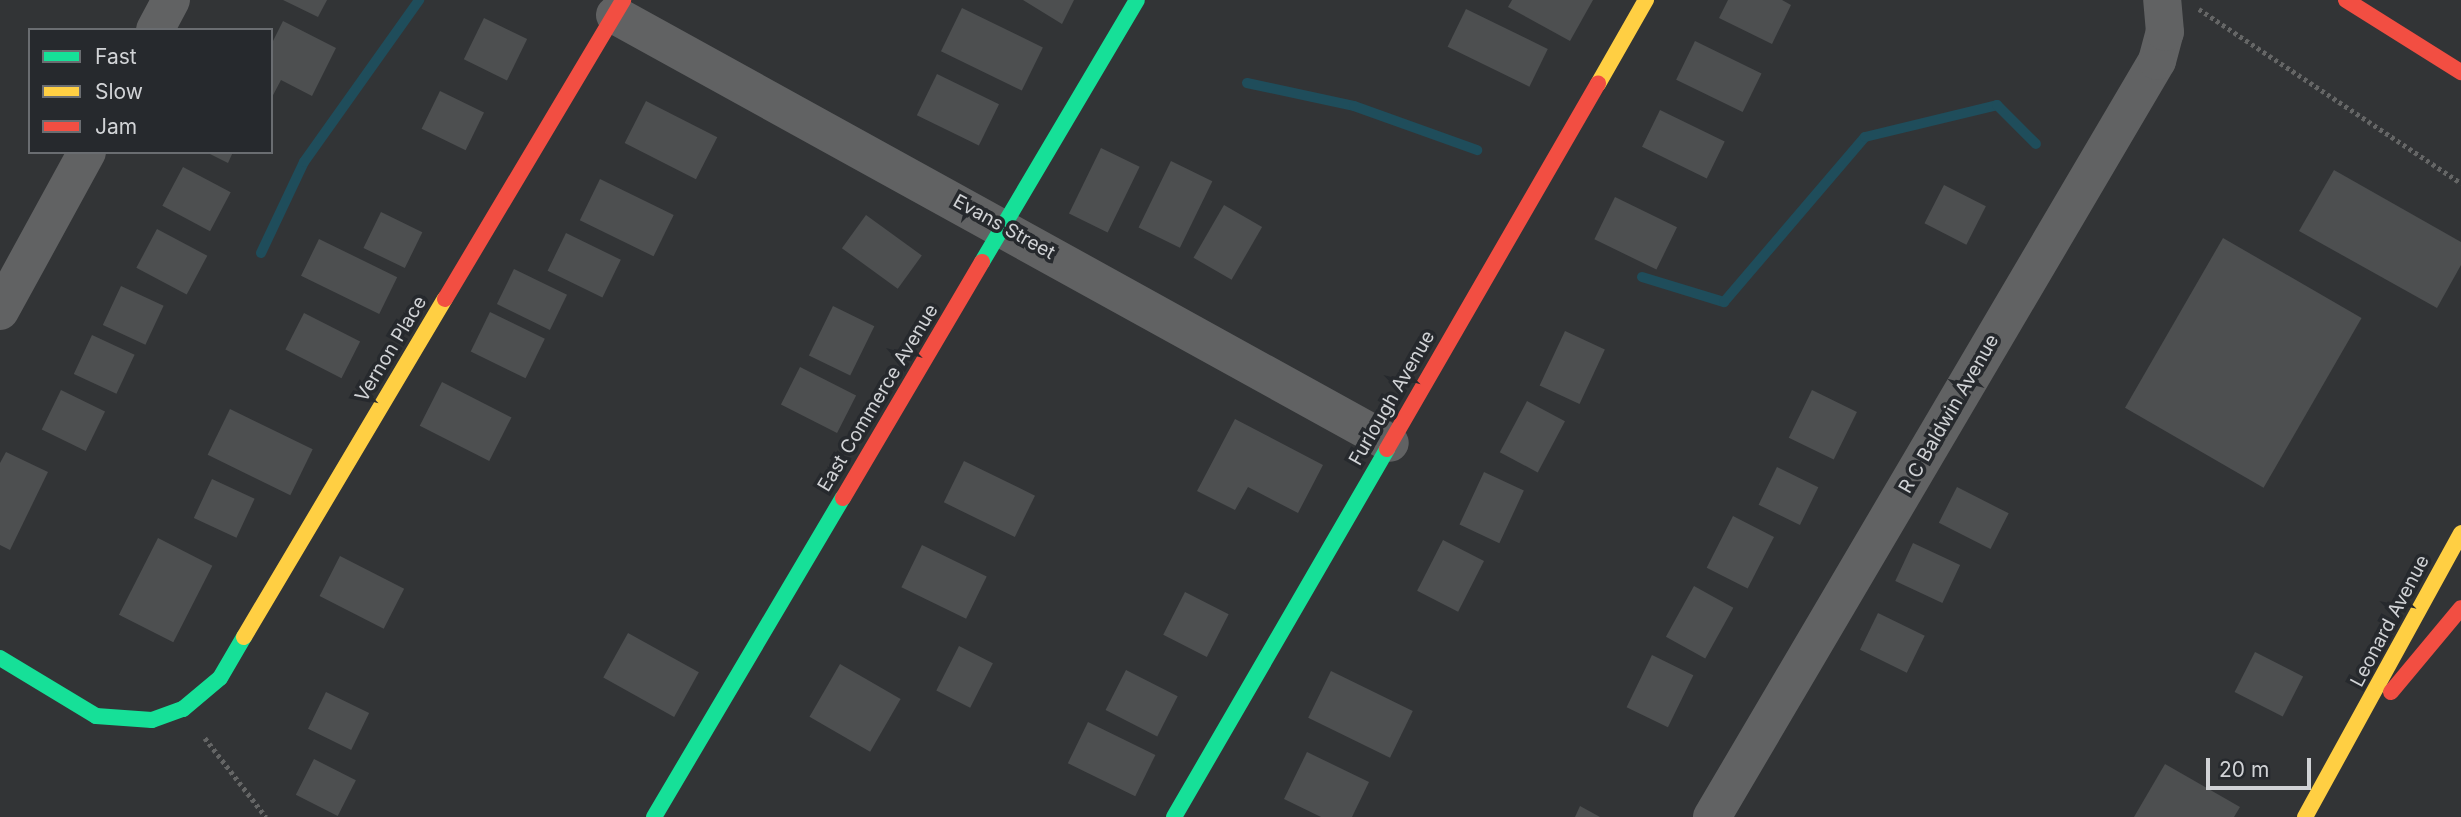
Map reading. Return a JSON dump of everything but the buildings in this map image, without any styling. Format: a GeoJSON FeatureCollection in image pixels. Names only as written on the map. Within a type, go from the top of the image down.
{"type":"FeatureCollection","features":[{"type":"Feature","properties":{"kind":"street"},"geometry":{"type":"LineString","coordinates":[[156,28],[171,0]]}},
{"type":"Feature","properties":{"kind":"street","name":"East Commerce Avenue"},"geometry":{"type":"LineString","coordinates":[[654,817],[1137,0]]}},
{"type":"Feature","properties":{"kind":"street","name":"Furlough Avenue"},"geometry":{"type":"LineString","coordinates":[[1174,817],[1646,0]]}},
{"type":"Feature","properties":{"kind":"street"},"geometry":{"type":"LineString","coordinates":[[2346,0],[2461,72]]}},
{"type":"Feature","properties":{"kind":"street","name":"R C Baldwin Avenue"},"geometry":{"type":"LineString","coordinates":[[1712,817],[2157,61],[2163,2]]}},
{"type":"Feature","properties":{"kind":"street","name":"Evans Street"},"geometry":{"type":"LineString","coordinates":[[619,8],[1390,443]]}},
{"type":"Feature","properties":{"kind":"street","name":"Vernon Place"},"geometry":{"type":"LineString","coordinates":[[183,709],[220,678],[619,8]]}},
{"type":"Feature","properties":{"kind":"street"},"geometry":{"type":"LineString","coordinates":[[0,311],[86,154]]}},
{"type":"Feature","properties":{"kind":"street","name":"Leonard Avenue"},"geometry":{"type":"LineString","coordinates":[[2305,817],[2356,729],[2461,533]]}},
{"type":"Feature","properties":{"kind":"street","name":"Leonard Avenue"},"geometry":{"type":"LineString","coordinates":[[2356,729],[2446,633],[2461,608]]}},
{"type":"Feature","properties":{"kind":"street"},"geometry":{"type":"LineString","coordinates":[[0,658],[96,716],[152,720],[183,709]]}},
{"type":"Feature","properties":{"kind":"path"},"geometry":{"type":"LineString","coordinates":[[2163,2],[2190,3],[2461,183]]}},
{"type":"Feature","properties":{"kind":"path"},"geometry":{"type":"LineString","coordinates":[[183,709],[266,817]]}},
{"type":"Feature","properties":{"kind":"waterway"},"geometry":{"type":"LineString","coordinates":[[261,253],[304,162],[419,0]]}},
{"type":"Feature","properties":{"kind":"waterway"},"geometry":{"type":"LineString","coordinates":[[1247,83],[1354,106],[1477,150]]}},
{"type":"Feature","properties":{"kind":"waterway"},"geometry":{"type":"LineString","coordinates":[[1642,277],[1724,302],[1865,137],[1997,105],[2036,144]]}},
{"type":"Feature","properties":{"kind":"traffic: fast"},"geometry":{"type":"LineString","coordinates":[[982,262],[1137,0]]}},
{"type":"Feature","properties":{"kind":"traffic: fast"},"geometry":{"type":"LineString","coordinates":[[1174,817],[1387,449]]}},
{"type":"Feature","properties":{"kind":"traffic: fast"},"geometry":{"type":"LineString","coordinates":[[654,817],[843,498]]}},
{"type":"Feature","properties":{"kind":"traffic: fast"},"geometry":{"type":"LineString","coordinates":[[0,658],[96,716],[152,720],[183,709],[220,678],[244,637]]}},
{"type":"Feature","properties":{"kind":"traffic: slow"},"geometry":{"type":"LineString","coordinates":[[1598,84],[1646,0]]}},
{"type":"Feature","properties":{"kind":"traffic: slow"},"geometry":{"type":"LineString","coordinates":[[244,637],[445,299]]}},
{"type":"Feature","properties":{"kind":"traffic: slow"},"geometry":{"type":"LineString","coordinates":[[2305,817],[2461,533]]}},
{"type":"Feature","properties":{"kind":"traffic: jam"},"geometry":{"type":"LineString","coordinates":[[445,299],[623,0]]}},
{"type":"Feature","properties":{"kind":"traffic: jam"},"geometry":{"type":"LineString","coordinates":[[2346,0],[2461,72]]}},
{"type":"Feature","properties":{"kind":"traffic: jam"},"geometry":{"type":"LineString","coordinates":[[1387,449],[1598,84]]}},
{"type":"Feature","properties":{"kind":"traffic: jam"},"geometry":{"type":"LineString","coordinates":[[843,498],[982,262]]}},
{"type":"Feature","properties":{"kind":"traffic: jam"},"geometry":{"type":"LineString","coordinates":[[2391,692],[2461,608]]}}]}
